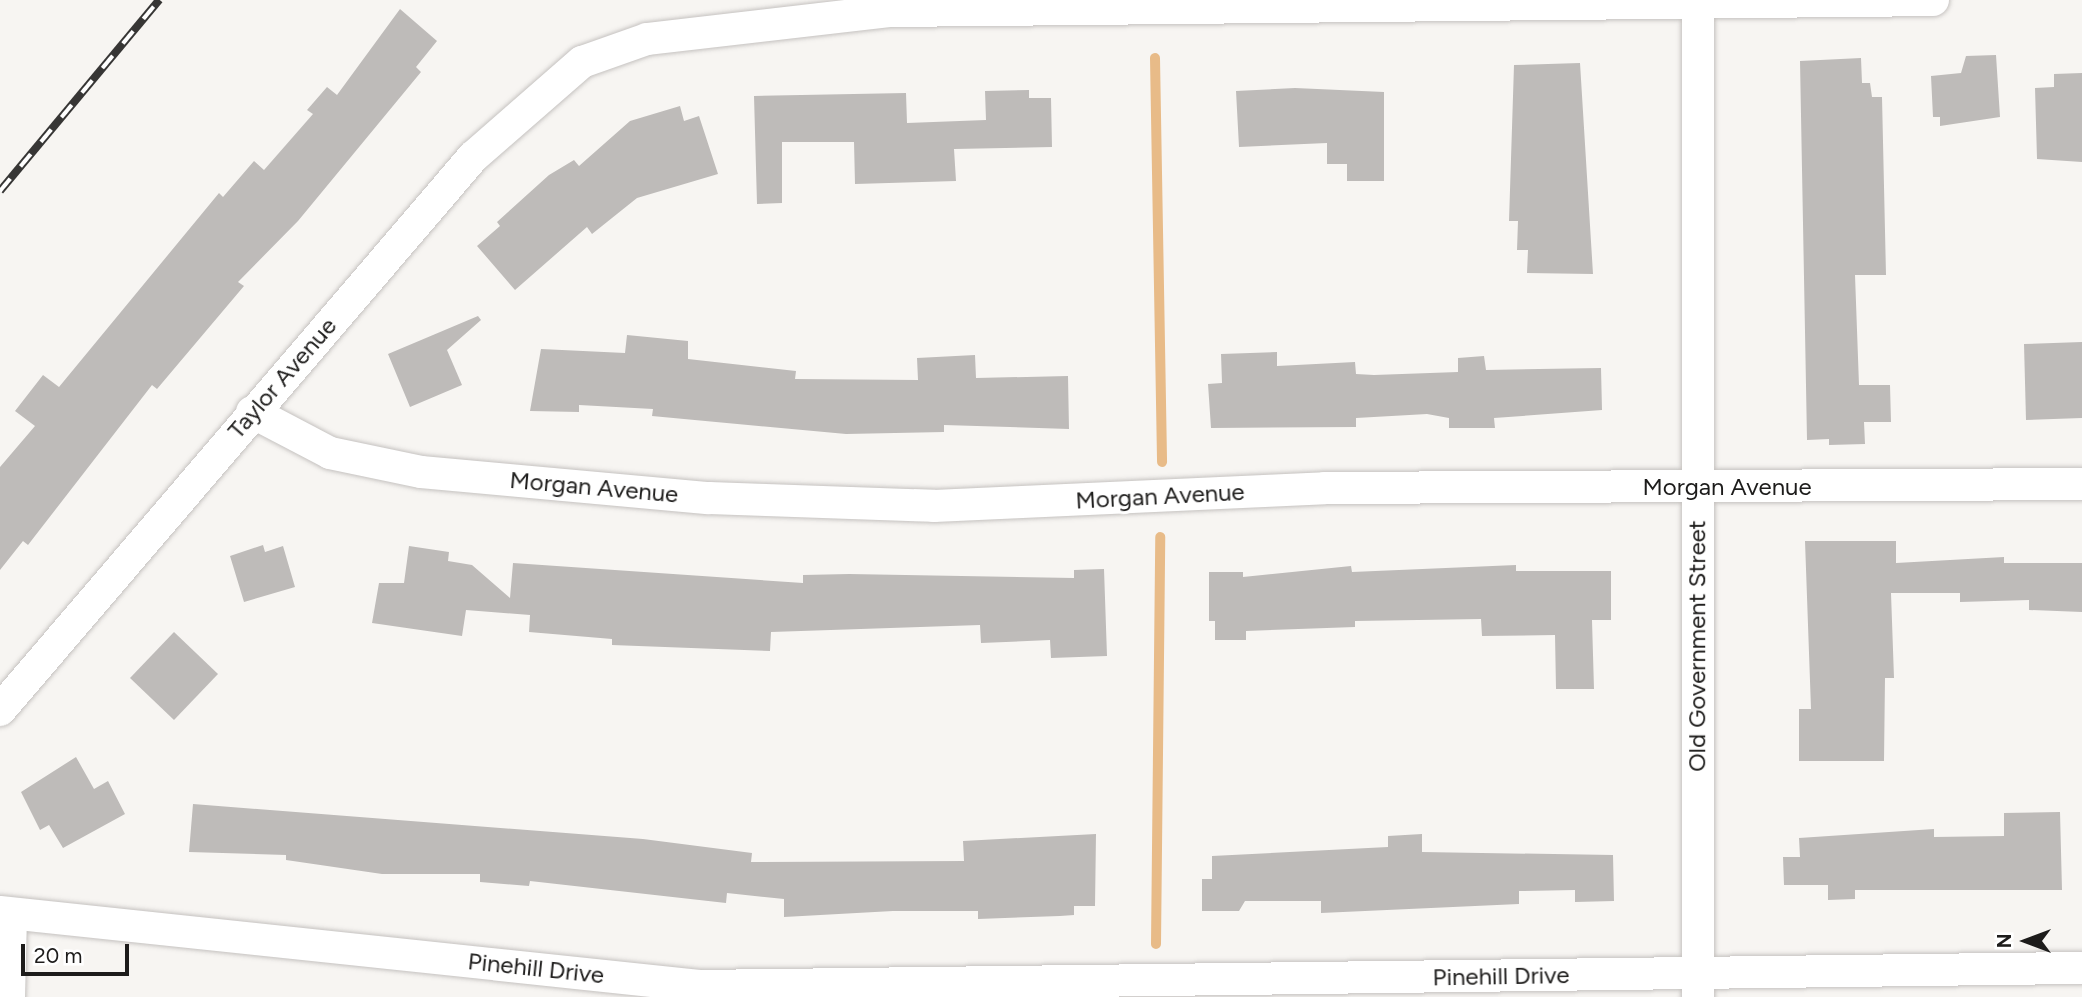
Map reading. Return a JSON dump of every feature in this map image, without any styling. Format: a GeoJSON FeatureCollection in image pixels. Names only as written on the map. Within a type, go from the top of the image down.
{"type":"FeatureCollection","features":[{"type":"Feature","properties":{"kind":"street"},"geometry":{"type":"LineString","coordinates":[[1698,3],[1933,0]]}},
{"type":"Feature","properties":{"kind":"street","name":"Taylor Avenue"},"geometry":{"type":"LineString","coordinates":[[0,710],[252,412],[473,157],[582,62],[647,39],[890,11],[1698,3]]}},
{"type":"Feature","properties":{"kind":"street","name":"Old Government Street"},"geometry":{"type":"LineString","coordinates":[[1698,3],[1698,985]]}},
{"type":"Feature","properties":{"kind":"street","name":"Morgan Avenue"},"geometry":{"type":"LineString","coordinates":[[252,412],[330,453],[421,472],[709,498],[934,506],[1325,488],[2082,484]]}},
{"type":"Feature","properties":{"kind":"street"},"geometry":{"type":"LineString","coordinates":[[6,913],[9,997]]}},
{"type":"Feature","properties":{"kind":"street","name":"Pinehill Drive"},"geometry":{"type":"LineString","coordinates":[[6,913],[699,986],[1698,985],[2082,968]]}},
{"type":"Feature","properties":{"kind":"building"},"geometry":{"type":"Polygon","coordinates":[[[400,9],[437,41],[416,67],[421,72],[298,221],[238,282],[244,286],[157,389],[152,385],[28,545],[23,541],[0,570],[0,467],[35,426],[15,411],[43,375],[59,387],[219,193],[223,197],[254,161],[264,170],[313,114],[307,110],[327,87],[337,95],[400,9]]]}},
{"type":"Feature","properties":{"kind":"building"},"geometry":{"type":"Polygon","coordinates":[[[1996,55],[2000,117],[1940,126],[1940,117],[1933,117],[1931,76],[1961,73],[1966,56],[1996,55]]]}},
{"type":"Feature","properties":{"kind":"building"},"geometry":{"type":"Polygon","coordinates":[[[1861,58],[1862,83],[1870,83],[1872,97],[1882,97],[1886,275],[1855,275],[1859,385],[1890,385],[1891,422],[1864,422],[1865,444],[1829,445],[1829,439],[1807,440],[1800,61],[1861,58]]]}},
{"type":"Feature","properties":{"kind":"building"},"geometry":{"type":"Polygon","coordinates":[[[1580,63],[1593,274],[1527,273],[1528,250],[1517,250],[1518,221],[1509,221],[1514,65],[1580,63]]]}},
{"type":"Feature","properties":{"kind":"building"},"geometry":{"type":"Polygon","coordinates":[[[2082,73],[2082,162],[2037,159],[2035,88],[2054,87],[2054,74],[2082,73]]]}},
{"type":"Feature","properties":{"kind":"building"},"geometry":{"type":"Polygon","coordinates":[[[1295,88],[1384,92],[1384,181],[1347,181],[1347,164],[1327,164],[1327,143],[1239,147],[1236,91],[1295,88]]]}},
{"type":"Feature","properties":{"kind":"building"},"geometry":{"type":"Polygon","coordinates":[[[1029,90],[1029,98],[1051,98],[1052,147],[954,149],[956,181],[855,184],[854,142],[782,142],[782,203],[757,204],[754,96],[906,93],[907,123],[986,120],[985,91],[1029,90]]]}},
{"type":"Feature","properties":{"kind":"building"},"geometry":{"type":"Polygon","coordinates":[[[680,106],[684,121],[699,116],[718,174],[637,198],[592,234],[587,227],[515,290],[477,246],[500,226],[497,222],[549,175],[574,160],[579,166],[630,121],[680,106]]]}},
{"type":"Feature","properties":{"kind":"building"},"geometry":{"type":"Polygon","coordinates":[[[478,316],[481,320],[447,350],[462,385],[410,407],[388,354],[478,316]]]}},
{"type":"Feature","properties":{"kind":"building"},"geometry":{"type":"Polygon","coordinates":[[[627,335],[688,341],[688,359],[796,371],[795,379],[918,380],[917,358],[975,355],[976,378],[1068,376],[1069,429],[944,425],[944,432],[846,434],[652,416],[653,409],[579,405],[579,412],[530,411],[541,349],[625,353],[627,335]]]}},
{"type":"Feature","properties":{"kind":"building"},"geometry":{"type":"Polygon","coordinates":[[[2082,342],[2082,418],[2026,420],[2024,344],[2082,342]]]}},
{"type":"Feature","properties":{"kind":"building"},"geometry":{"type":"Polygon","coordinates":[[[1277,352],[1277,366],[1355,362],[1356,374],[1374,375],[1458,372],[1458,358],[1484,356],[1486,370],[1601,368],[1602,410],[1494,418],[1495,428],[1449,428],[1449,418],[1427,414],[1356,418],[1356,427],[1211,428],[1208,384],[1222,383],[1221,354],[1277,352]]]}},
{"type":"Feature","properties":{"kind":"building"},"geometry":{"type":"Polygon","coordinates":[[[1805,541],[1896,541],[1896,563],[2004,557],[2004,563],[2082,563],[2082,612],[2029,610],[2029,600],[1960,602],[1960,593],[1891,593],[1894,678],[1885,678],[1884,761],[1799,761],[1799,709],[1811,709],[1805,541]]]}},
{"type":"Feature","properties":{"kind":"building"},"geometry":{"type":"Polygon","coordinates":[[[263,545],[265,552],[283,546],[295,587],[244,602],[230,556],[263,545]]]}},
{"type":"Feature","properties":{"kind":"building"},"geometry":{"type":"Polygon","coordinates":[[[409,546],[449,552],[448,561],[472,565],[510,598],[513,563],[803,583],[803,575],[1074,578],[1074,570],[1104,569],[1107,656],[1051,658],[1050,640],[981,643],[980,625],[771,632],[770,651],[612,645],[612,639],[529,632],[530,615],[466,610],[462,636],[372,623],[379,583],[404,583],[409,546]]]}},
{"type":"Feature","properties":{"kind":"building"},"geometry":{"type":"Polygon","coordinates":[[[1516,565],[1516,571],[1611,571],[1611,620],[1592,620],[1594,689],[1556,689],[1555,635],[1482,636],[1481,619],[1355,621],[1355,627],[1246,631],[1246,640],[1215,640],[1215,621],[1209,621],[1209,572],[1243,572],[1243,577],[1351,566],[1352,572],[1516,565]]]}},
{"type":"Feature","properties":{"kind":"building"},"geometry":{"type":"Polygon","coordinates":[[[174,632],[218,674],[174,720],[130,678],[174,632]]]}},
{"type":"Feature","properties":{"kind":"building"},"geometry":{"type":"Polygon","coordinates":[[[76,757],[94,789],[108,781],[125,814],[63,848],[49,825],[40,830],[21,792],[76,757]]]}},
{"type":"Feature","properties":{"kind":"building"},"geometry":{"type":"Polygon","coordinates":[[[193,804],[643,839],[752,853],[751,862],[964,861],[963,841],[1096,834],[1095,906],[1074,906],[1074,915],[978,919],[978,911],[893,911],[784,917],[784,899],[727,893],[726,903],[530,881],[529,886],[480,882],[480,874],[382,874],[286,860],[286,855],[189,852],[193,804]]]}},
{"type":"Feature","properties":{"kind":"building"},"geometry":{"type":"Polygon","coordinates":[[[2060,812],[2062,890],[1855,890],[1855,899],[1828,900],[1828,885],[1784,885],[1783,857],[1800,857],[1799,838],[1934,829],[1934,837],[2004,836],[2004,813],[2060,812]]]}},
{"type":"Feature","properties":{"kind":"building"},"geometry":{"type":"Polygon","coordinates":[[[1422,834],[1422,852],[1613,855],[1614,901],[1575,902],[1575,890],[1519,891],[1519,904],[1321,913],[1321,901],[1245,901],[1239,911],[1202,911],[1202,879],[1212,879],[1212,856],[1388,847],[1388,836],[1422,834]]]}},
{"type":"Feature","properties":{"kind":"waterway"},"geometry":{"type":"LineString","coordinates":[[1155,58],[1162,462]]}},
{"type":"Feature","properties":{"kind":"waterway"},"geometry":{"type":"LineString","coordinates":[[1156,944],[1160,537]]}},
{"type":"Feature","properties":{"kind":"railway"},"geometry":{"type":"LineString","coordinates":[[0,191],[159,0]]}}]}
